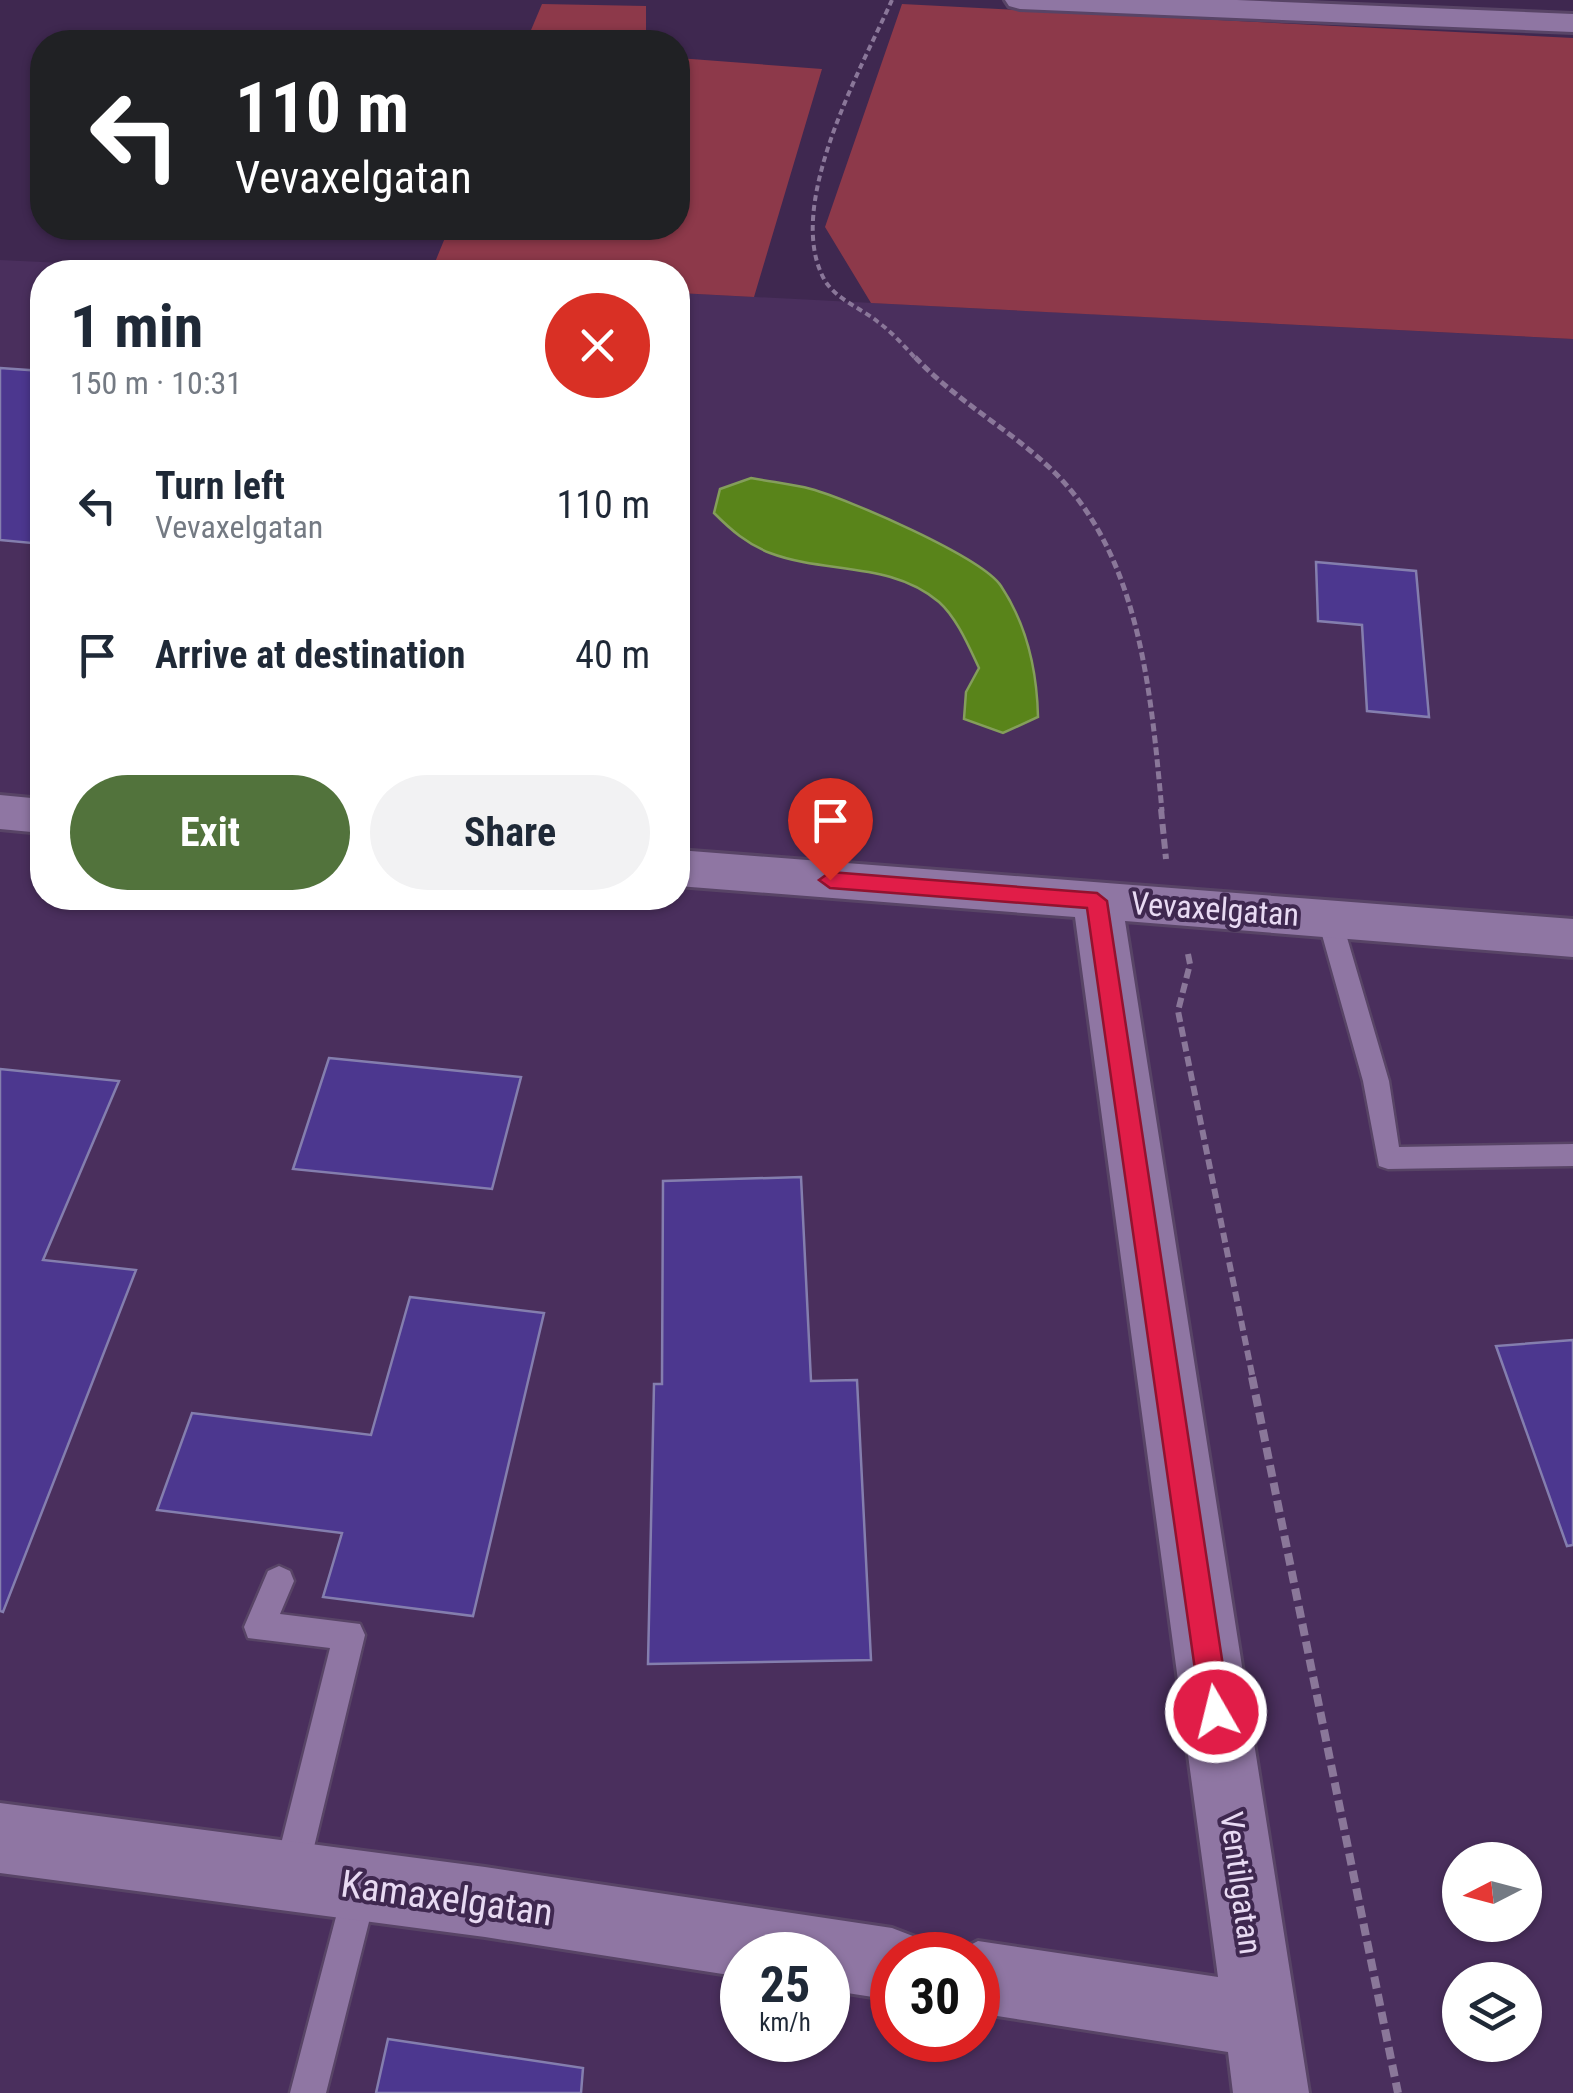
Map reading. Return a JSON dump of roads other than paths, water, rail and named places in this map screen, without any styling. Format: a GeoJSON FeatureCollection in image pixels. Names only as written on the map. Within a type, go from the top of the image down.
{"type":"FeatureCollection","features":[{"type":"Feature","properties":{"kind":"street"},"geometry":{"type":"LineString","coordinates":[[1020,0],[1573,23]]}},
{"type":"Feature","properties":{"kind":"street"},"geometry":{"type":"LineString","coordinates":[[0,812],[30,815]]}},
{"type":"Feature","properties":{"kind":"street","name":"Vevaxelgatan"},"geometry":{"type":"LineString","coordinates":[[690,869],[1573,938]]}},
{"type":"Feature","properties":{"kind":"street","name":"Ventilgatan"},"geometry":{"type":"LineString","coordinates":[[1097,901],[1270,2093]]}},
{"type":"Feature","properties":{"kind":"street","name":"Kamaxelgatan"},"geometry":{"type":"LineString","coordinates":[[0,1838],[362,1886],[870,1961]]}},
{"type":"Feature","properties":{"kind":"street"},"geometry":{"type":"LineString","coordinates":[[1000,1980],[1261,2020]]}},
{"type":"Feature","properties":{"kind":"lane"},"geometry":{"type":"LineString","coordinates":[[1329,917],[1376,1081],[1388,1158],[1573,1154]]}},
{"type":"Feature","properties":{"kind":"lane"},"geometry":{"type":"LineString","coordinates":[[280,1581],[259,1627],[349,1635],[290,1876]]}},
{"type":"Feature","properties":{"kind":"lane"},"geometry":{"type":"LineString","coordinates":[[308,2093],[362,1886]]}}]}
